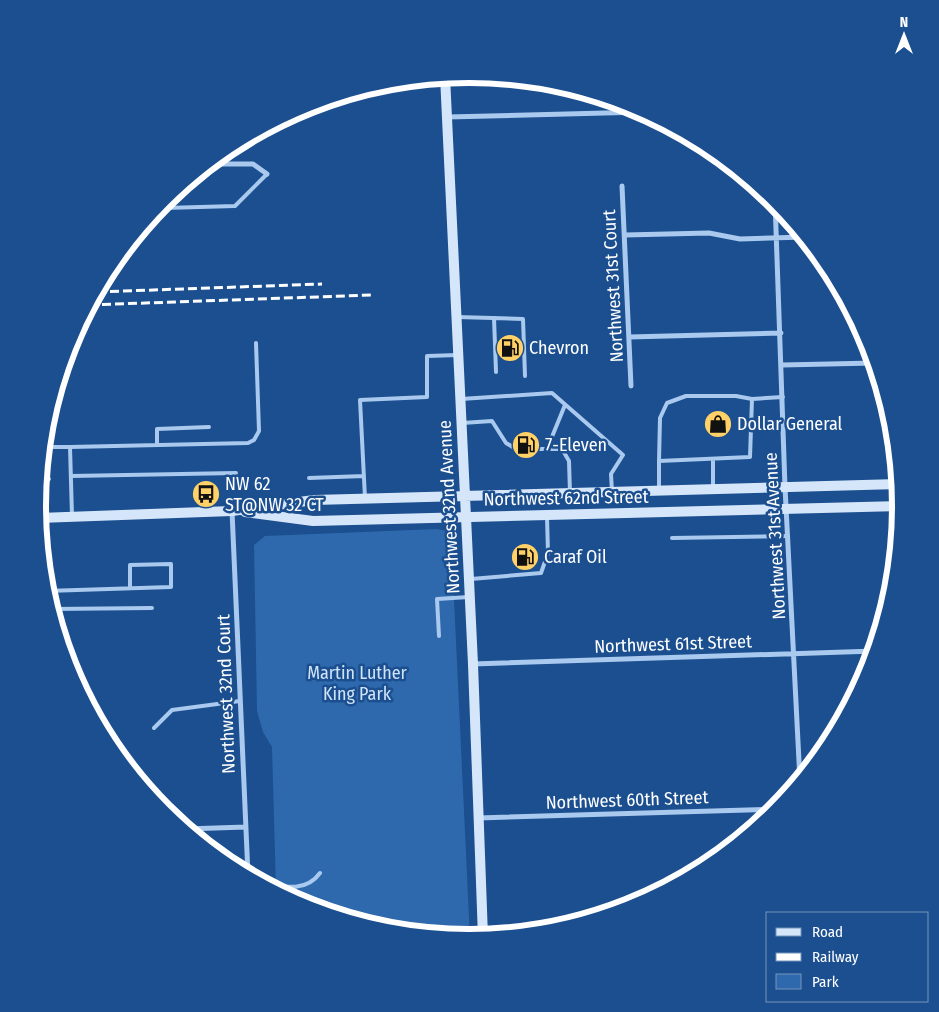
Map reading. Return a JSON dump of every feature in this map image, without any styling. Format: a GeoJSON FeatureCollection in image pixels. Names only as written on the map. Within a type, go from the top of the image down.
{"type":"FeatureCollection","features":[{"type":"Feature","properties":{"kind":"main road","name":"Northwest 32nd Avenue"},"geometry":{"type":"LineString","coordinates":[[445,84],[473,664],[483,929]]}},
{"type":"Feature","properties":{"kind":"main road","name":"Northwest 62nd Street"},"geometry":{"type":"LineString","coordinates":[[46,518],[232,511],[314,500],[892,484]]}},
{"type":"Feature","properties":{"kind":"main road","name":"Northwest 62nd Street"},"geometry":{"type":"LineString","coordinates":[[232,511],[313,521],[893,506]]}},
{"type":"Feature","properties":{"kind":"street"},"geometry":{"type":"LineString","coordinates":[[447,117],[625,112]]}},
{"type":"Feature","properties":{"kind":"street"},"geometry":{"type":"LineString","coordinates":[[224,162],[253,164],[267,174]]}},
{"type":"Feature","properties":{"kind":"street","name":"Northwest 31st Court"},"geometry":{"type":"LineString","coordinates":[[622,186],[632,386]]}},
{"type":"Feature","properties":{"kind":"street","name":"Northwest 31st Avenue"},"geometry":{"type":"LineString","coordinates":[[776,214],[785,487],[800,771]]}},
{"type":"Feature","properties":{"kind":"street"},"geometry":{"type":"LineString","coordinates":[[624,235],[709,233],[740,239],[796,237]]}},
{"type":"Feature","properties":{"kind":"street"},"geometry":{"type":"LineString","coordinates":[[629,337],[781,333]]}},
{"type":"Feature","properties":{"kind":"street"},"geometry":{"type":"LineString","coordinates":[[782,365],[868,363]]}},
{"type":"Feature","properties":{"kind":"street","name":"Northwest 32nd Court"},"geometry":{"type":"LineString","coordinates":[[232,511],[248,867]]}},
{"type":"Feature","properties":{"kind":"street","name":"Northwest 61st Street"},"geometry":{"type":"LineString","coordinates":[[473,664],[867,651]]}},
{"type":"Feature","properties":{"kind":"street","name":"Northwest 60th Street"},"geometry":{"type":"LineString","coordinates":[[478,818],[764,809]]}},
{"type":"Feature","properties":{"kind":"street"},"geometry":{"type":"LineString","coordinates":[[197,829],[246,826]]}},
{"type":"Feature","properties":{"kind":"lane"},"geometry":{"type":"LineString","coordinates":[[169,208],[235,206],[267,174]]}},
{"type":"Feature","properties":{"kind":"lane"},"geometry":{"type":"LineString","coordinates":[[457,317],[523,319],[525,376]]}},
{"type":"Feature","properties":{"kind":"lane"},"geometry":{"type":"LineString","coordinates":[[494,318],[496,372]]}},
{"type":"Feature","properties":{"kind":"lane"},"geometry":{"type":"LineString","coordinates":[[51,447],[248,443],[254,440],[259,431],[256,343]]}},
{"type":"Feature","properties":{"kind":"lane"},"geometry":{"type":"LineString","coordinates":[[365,498],[360,400],[427,397],[427,356],[458,355]]}},
{"type":"Feature","properties":{"kind":"lane"},"geometry":{"type":"LineString","coordinates":[[461,399],[552,393],[623,455],[611,474],[612,492]]}},
{"type":"Feature","properties":{"kind":"lane"},"geometry":{"type":"LineString","coordinates":[[659,490],[660,418],[667,403],[686,396],[752,399],[783,397]]}},
{"type":"Feature","properties":{"kind":"lane"},"geometry":{"type":"LineString","coordinates":[[659,460],[750,457],[752,399]]}},
{"type":"Feature","properties":{"kind":"lane"},"geometry":{"type":"LineString","coordinates":[[547,449],[565,405]]}},
{"type":"Feature","properties":{"kind":"lane"},"geometry":{"type":"LineString","coordinates":[[462,423],[492,421],[506,442],[516,449],[562,449],[569,461],[570,493]]}},
{"type":"Feature","properties":{"kind":"lane"},"geometry":{"type":"LineString","coordinates":[[157,445],[157,428],[209,427]]}},
{"type":"Feature","properties":{"kind":"lane"},"geometry":{"type":"LineString","coordinates":[[70,446],[72,517]]}},
{"type":"Feature","properties":{"kind":"lane"},"geometry":{"type":"LineString","coordinates":[[712,459],[713,489]]}},
{"type":"Feature","properties":{"kind":"lane"},"geometry":{"type":"LineString","coordinates":[[71,476],[236,473]]}},
{"type":"Feature","properties":{"kind":"lane"},"geometry":{"type":"LineString","coordinates":[[309,478],[364,476]]}},
{"type":"Feature","properties":{"kind":"lane"},"geometry":{"type":"LineString","coordinates":[[468,579],[541,573],[548,553],[547,515]]}},
{"type":"Feature","properties":{"kind":"lane"},"geometry":{"type":"LineString","coordinates":[[672,538],[788,536]]}},
{"type":"Feature","properties":{"kind":"lane"},"geometry":{"type":"LineString","coordinates":[[54,591],[172,587],[171,564],[130,565],[130,588]]}},
{"type":"Feature","properties":{"kind":"lane"},"geometry":{"type":"LineString","coordinates":[[439,636],[437,599],[469,597]]}},
{"type":"Feature","properties":{"kind":"lane"},"geometry":{"type":"LineString","coordinates":[[59,609],[152,608]]}},
{"type":"Feature","properties":{"kind":"lane"},"geometry":{"type":"LineString","coordinates":[[154,728],[172,710],[240,701]]}},
{"type":"Feature","properties":{"kind":"lane"},"geometry":{"type":"LineString","coordinates":[[282,886],[310,884],[320,873]]}},
{"type":"Feature","properties":{"kind":"green space","name":"Martin Luther King Park"},"geometry":{"type":"Polygon","coordinates":[[[437,529],[447,531],[451,536],[470,929],[414,926],[360,915],[333,907],[276,883],[272,747],[263,732],[257,711],[254,545],[265,536],[437,529]]]}},
{"type":"Feature","properties":{"kind":"railway"},"geometry":{"type":"LineString","coordinates":[[104,292],[322,284]]}},
{"type":"Feature","properties":{"kind":"railway"},"geometry":{"type":"LineString","coordinates":[[97,305],[372,295]]}},
{"type":"Feature","properties":{"kind":"place","name":"Chevron"},"geometry":{"type":"Point","coordinates":[510,348]}},
{"type":"Feature","properties":{"kind":"place","name":"Dollar General"},"geometry":{"type":"Point","coordinates":[718,424]}},
{"type":"Feature","properties":{"kind":"place","name":"7-Eleven"},"geometry":{"type":"Point","coordinates":[526,445]}},
{"type":"Feature","properties":{"kind":"place","name":"NW 62 ST@NW 32 CT"},"geometry":{"type":"Point","coordinates":[206,494]}},
{"type":"Feature","properties":{"kind":"place","name":"Caraf Oil"},"geometry":{"type":"Point","coordinates":[525,557]}}]}
